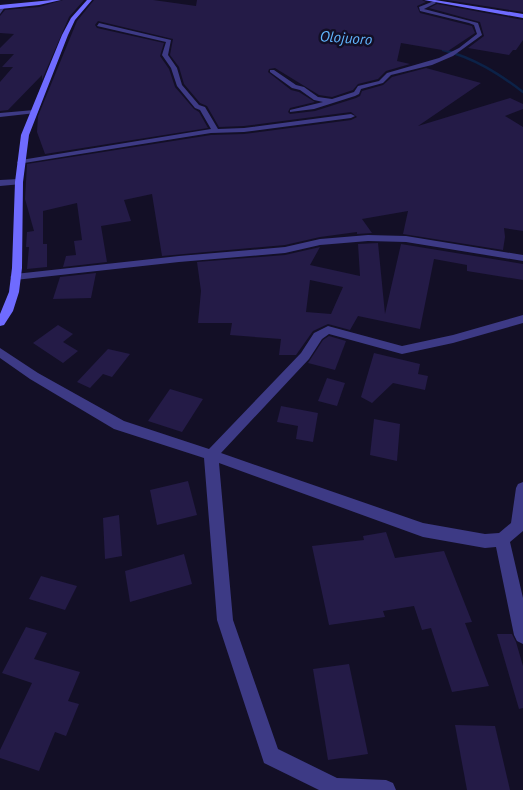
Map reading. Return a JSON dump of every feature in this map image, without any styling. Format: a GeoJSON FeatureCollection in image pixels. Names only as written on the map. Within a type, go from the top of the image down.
{"type":"FeatureCollection","features":[{"type":"Feature","properties":{"kind":"main road"},"geometry":{"type":"LineString","coordinates":[[1,9],[59,0]]}},
{"type":"Feature","properties":{"kind":"main road"},"geometry":{"type":"LineString","coordinates":[[0,322],[8,311],[14,292],[19,233],[19,182],[25,135],[64,35],[73,19],[90,0]]}},
{"type":"Feature","properties":{"kind":"main road"},"geometry":{"type":"LineString","coordinates":[[426,0],[523,16]]}},
{"type":"Feature","properties":{"kind":"street"},"geometry":{"type":"LineString","coordinates":[[292,111],[358,93],[358,88],[381,82],[389,74],[427,66],[448,58],[469,46],[480,34],[476,24],[422,10],[421,8],[434,2]]}},
{"type":"Feature","properties":{"kind":"street"},"geometry":{"type":"LineString","coordinates":[[99,25],[169,41],[165,55],[174,68],[179,85],[197,107],[203,108],[216,131]]}},
{"type":"Feature","properties":{"kind":"street"},"geometry":{"type":"LineString","coordinates":[[272,71],[296,88],[302,88],[316,99],[333,101]]}},
{"type":"Feature","properties":{"kind":"street"},"geometry":{"type":"LineString","coordinates":[[0,115],[34,112]]}},
{"type":"Feature","properties":{"kind":"street"},"geometry":{"type":"LineString","coordinates":[[21,162],[216,131],[296,124],[351,116]]}},
{"type":"Feature","properties":{"kind":"street"},"geometry":{"type":"LineString","coordinates":[[0,183],[19,182]]}},
{"type":"Feature","properties":{"kind":"street"},"geometry":{"type":"LineString","coordinates":[[15,277],[179,259],[285,250],[320,242],[368,238],[406,238],[523,258]]}},
{"type":"Feature","properties":{"kind":"street"},"geometry":{"type":"LineString","coordinates":[[386,790],[336,788],[271,756],[225,620],[211,455],[305,356],[321,333],[328,330],[402,350],[453,339],[523,319]]}},
{"type":"Feature","properties":{"kind":"street"},"geometry":{"type":"LineString","coordinates":[[0,352],[34,376],[119,425],[211,455],[423,530],[485,541],[502,540],[518,526],[523,488]]}},
{"type":"Feature","properties":{"kind":"street"},"geometry":{"type":"LineString","coordinates":[[502,540],[523,635]]}},
{"type":"Feature","properties":{"kind":"building"},"geometry":{"type":"Polygon","coordinates":[[[63,0],[84,0],[69,17],[42,80],[42,75],[8,110],[0,111],[0,82],[13,67],[2,67],[14,54],[0,54],[0,48],[14,34],[0,33],[0,16],[5,10],[39,7],[63,0]]]}},
{"type":"Feature","properties":{"kind":"building"},"geometry":{"type":"Polygon","coordinates":[[[94,0],[153,0],[196,6],[197,0],[422,0],[426,2],[417,6],[420,13],[472,26],[475,33],[448,51],[401,43],[397,61],[410,64],[386,71],[378,79],[358,84],[353,90],[332,97],[319,95],[275,68],[269,69],[268,72],[291,90],[299,92],[315,102],[290,108],[288,112],[290,114],[315,111],[356,98],[360,96],[362,91],[383,85],[392,77],[426,68],[481,83],[418,126],[510,98],[523,104],[523,109],[505,116],[523,127],[523,231],[504,228],[503,250],[403,234],[408,211],[362,219],[372,233],[357,234],[357,232],[320,237],[285,245],[162,256],[152,194],[124,200],[131,221],[101,226],[107,262],[63,267],[66,256],[76,255],[74,241],[82,240],[77,203],[43,211],[43,244],[47,244],[47,267],[27,269],[29,247],[26,247],[27,232],[34,231],[25,199],[27,164],[211,135],[244,134],[351,120],[357,117],[351,112],[244,126],[219,127],[207,106],[200,103],[184,84],[179,67],[170,55],[173,39],[98,21],[95,25],[97,28],[164,43],[160,56],[169,69],[175,87],[194,109],[199,112],[208,128],[45,154],[37,132],[38,116],[77,21],[94,0]]]}},
{"type":"Feature","properties":{"kind":"building"},"geometry":{"type":"Polygon","coordinates":[[[447,0],[523,0],[523,12],[447,0]]]}},
{"type":"Feature","properties":{"kind":"building"},"geometry":{"type":"Polygon","coordinates":[[[437,4],[523,20],[523,40],[516,50],[513,50],[509,55],[468,48],[484,36],[480,22],[429,8],[437,4]]]}},
{"type":"Feature","properties":{"kind":"building"},"geometry":{"type":"Polygon","coordinates":[[[378,243],[385,314],[401,244],[523,264],[523,280],[467,271],[467,265],[434,259],[420,329],[358,316],[350,330],[328,324],[313,331],[296,355],[279,355],[281,339],[230,335],[232,323],[198,323],[201,291],[197,262],[285,255],[320,247],[310,265],[360,276],[358,244],[378,243]],[[310,280],[306,312],[331,314],[343,287],[310,280]]]}},
{"type":"Feature","properties":{"kind":"building"},"geometry":{"type":"Polygon","coordinates":[[[96,273],[91,298],[53,299],[60,277],[96,273]]]}},
{"type":"Feature","properties":{"kind":"building"},"geometry":{"type":"Polygon","coordinates":[[[58,325],[73,334],[63,342],[78,351],[63,363],[33,343],[58,325]]]}},
{"type":"Feature","properties":{"kind":"building"},"geometry":{"type":"Polygon","coordinates":[[[329,336],[346,341],[335,370],[308,363],[323,340],[329,336]]]}},
{"type":"Feature","properties":{"kind":"building"},"geometry":{"type":"Polygon","coordinates":[[[108,349],[130,354],[112,377],[103,374],[90,388],[77,382],[108,349]]]}},
{"type":"Feature","properties":{"kind":"building"},"geometry":{"type":"Polygon","coordinates":[[[374,353],[420,364],[418,374],[428,376],[425,390],[393,383],[372,403],[361,397],[374,353]]]}},
{"type":"Feature","properties":{"kind":"building"},"geometry":{"type":"Polygon","coordinates":[[[327,378],[345,383],[337,406],[318,401],[327,378]]]}},
{"type":"Feature","properties":{"kind":"building"},"geometry":{"type":"Polygon","coordinates":[[[170,389],[203,399],[182,432],[148,421],[170,389]]]}},
{"type":"Feature","properties":{"kind":"building"},"geometry":{"type":"Polygon","coordinates":[[[281,406],[318,413],[313,442],[296,439],[298,426],[277,422],[281,406]]]}},
{"type":"Feature","properties":{"kind":"building"},"geometry":{"type":"Polygon","coordinates":[[[374,419],[400,424],[397,461],[370,455],[374,419]]]}},
{"type":"Feature","properties":{"kind":"building"},"geometry":{"type":"Polygon","coordinates":[[[188,481],[197,515],[157,525],[150,490],[188,481]]]}},
{"type":"Feature","properties":{"kind":"building"},"geometry":{"type":"Polygon","coordinates":[[[119,515],[122,556],[105,559],[103,518],[119,515]]]}},
{"type":"Feature","properties":{"kind":"building"},"geometry":{"type":"Polygon","coordinates":[[[386,532],[395,558],[444,551],[472,622],[465,623],[489,686],[452,692],[431,628],[422,630],[414,606],[383,611],[385,617],[329,625],[312,546],[364,540],[363,536],[386,532]]]}},
{"type":"Feature","properties":{"kind":"building"},"geometry":{"type":"Polygon","coordinates":[[[184,554],[192,584],[130,602],[125,571],[184,554]]]}},
{"type":"Feature","properties":{"kind":"building"},"geometry":{"type":"Polygon","coordinates":[[[41,576],[77,586],[65,610],[29,599],[41,576]]]}},
{"type":"Feature","properties":{"kind":"building"},"geometry":{"type":"Polygon","coordinates":[[[26,627],[47,633],[34,659],[80,672],[68,701],[79,704],[66,736],[55,732],[39,771],[0,758],[0,750],[32,683],[2,673],[26,627]]]}},
{"type":"Feature","properties":{"kind":"building"},"geometry":{"type":"Polygon","coordinates":[[[497,634],[512,634],[516,642],[523,666],[523,708],[519,709],[497,634]]]}},
{"type":"Feature","properties":{"kind":"building"},"geometry":{"type":"Polygon","coordinates":[[[349,664],[368,754],[328,760],[313,669],[349,664]]]}},
{"type":"Feature","properties":{"kind":"building"},"geometry":{"type":"Polygon","coordinates":[[[455,725],[495,726],[510,790],[467,790],[455,725]]]}},
{"type":"Feature","properties":{"kind":"waterway","name":"Olojuoro"},"geometry":{"type":"LineString","coordinates":[[443,50],[465,57],[485,67],[523,92]]}}]}
